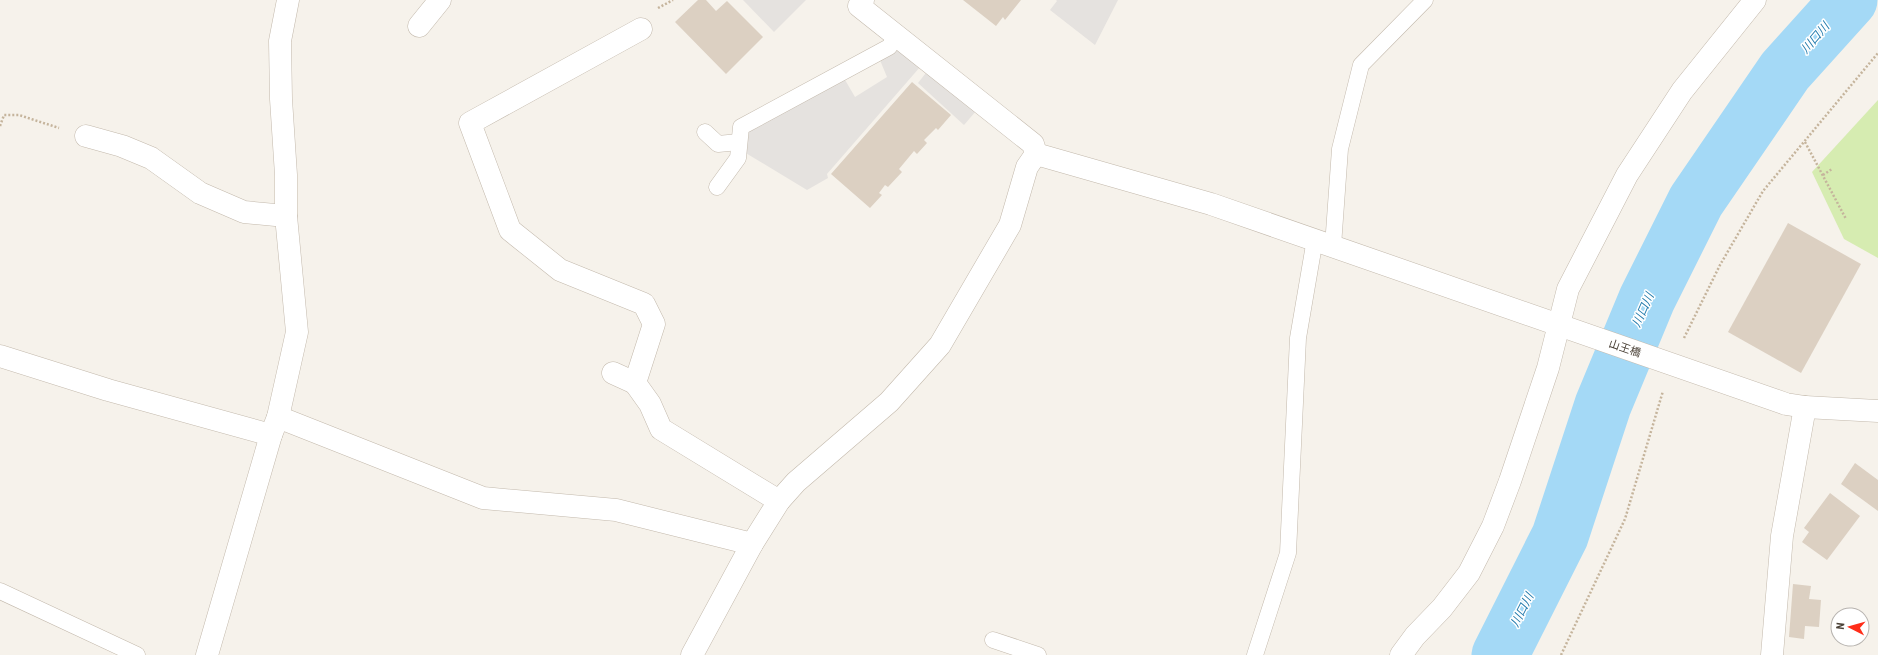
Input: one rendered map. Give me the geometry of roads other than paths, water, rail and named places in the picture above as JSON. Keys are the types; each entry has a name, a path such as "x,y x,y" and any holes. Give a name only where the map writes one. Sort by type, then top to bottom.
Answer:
{"street":[{"path":"207,655 274,426 298,332 286,216 286,175 280,41 288,0"},
{"path":"419,26 440,0"},
{"path":"1401,655 1415,636 1442,608 1469,572 1493,526 1510,481 1548,368 1568,289 1627,175 1682,91 1755,0"},
{"path":"692,655 752,544 779,501 796,482 889,402 940,346 1010,225 1027,167 1036,154 1033,144 856,2"},
{"path":"635,383 654,324 644,304 560,270 510,230 470,123 641,29"},
{"path":"86,136 122,146 151,158 200,193 244,212 286,216"},
{"name":"山王橋","path":"1036,154 1211,204 1786,404 1805,407 1878,412"},
{"path":"0,356 108,390 274,426 483,498 616,510 752,544"},
{"path":"614,373 635,383 650,404 661,429 779,501"},
{"path":"1772,655 1782,536 1805,407"}],"lane":[{"path":"1255,655 1288,553 1298,338 1324,243 1340,149 1361,65 1425,0"},
{"path":"716,187 738,158 741,127 889,47 897,36"},
{"path":"705,132 718,144 739,142"},
{"path":"0,592 137,655"},
{"path":"993,640 1038,655"}],"waterway":[{"name":"川口川","path":"1500,655 1560,536 1603,405 1647,299 1696,201 1785,71 1849,0"}]}
